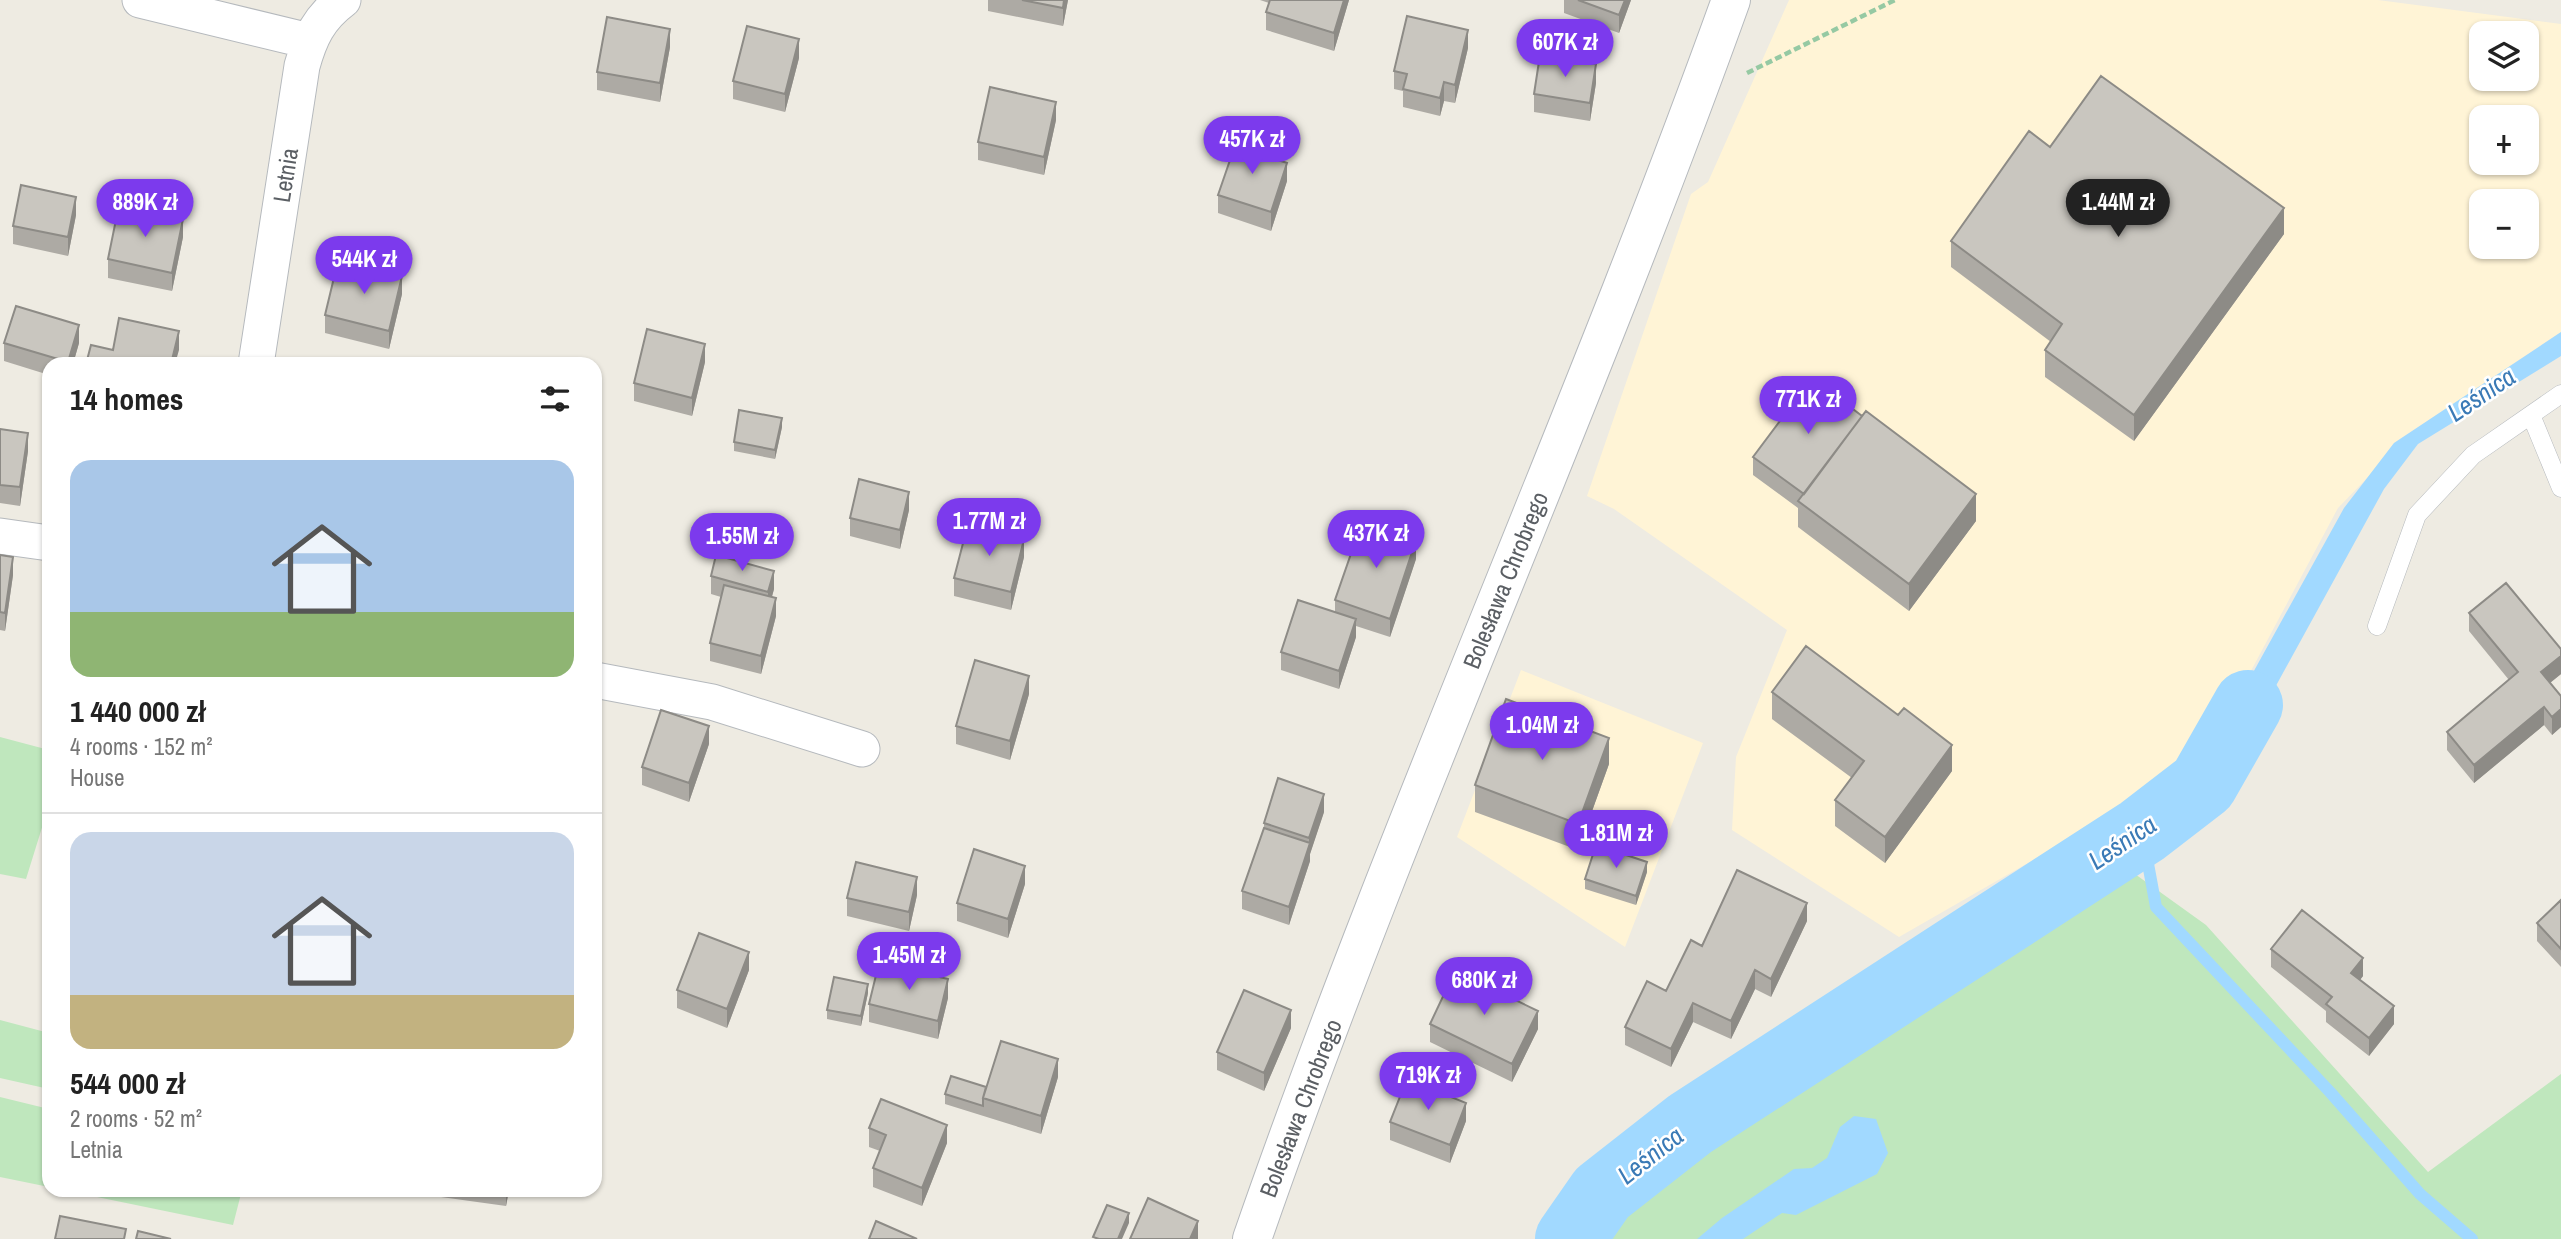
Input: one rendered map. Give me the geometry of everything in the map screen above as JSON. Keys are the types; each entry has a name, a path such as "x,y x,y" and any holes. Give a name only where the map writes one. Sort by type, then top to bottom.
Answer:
{"street":[{"path":"140,0 309,41"},
{"name":"Letnia","path":"258,357 302,66 309,41 318,24 343,0"},
{"name":"Bolesława Chrobrego","path":"1252,1239 1424,779 1512,566 1731,0"},
{"path":"0,536 42,541"},
{"path":"602,681 712,702 862,749"}],"lane":[{"path":"2377,626 2417,515 2473,455 2561,394"},
{"path":"2531,415 2561,488"}],"path":[{"path":"1743,75 1895,0"}],"shaded area":[{"path":"1789,0 2378,0 2538,21 2469,21 2469,91 2539,91 2539,21 2561,24 2561,332 2394,443 2369,476 2338,508 2229,712 2196,766 2184,777 2193,783 2148,813 2145,796 1899,937 1732,830 1736,757 1787,630 1614,509 1587,496 1691,194 1708,182"},
{"path":"1521,670 1703,743 1625,947 1457,837"}],"green space":[{"path":"0,737 42,748 42,828 26,879 0,874"},
{"path":"2128,869 2206,925 2428,1172 2561,1074 2561,1239 1594,1239 1625,1198 1836,1064"},
{"path":"0,1020 42,1031 42,1087 0,1078"},
{"path":"0,1097 42,1107 42,1186 0,1177"},
{"path":"97,1197 240,1197 233,1225"}],"water":[{"path":"2561,332 2561,356 2418,444 2384,489 2272,693 2220,780 2205,795 2193,779 2188,780 2188,774 2196,771 2208,754 2344,508 2394,443"},
{"path":"1854,1116 1876,1119 1888,1153 1877,1174 1796,1215 1782,1213 1743,1239 1697,1239 1722,1218 1794,1169 1812,1168 1827,1158 1840,1127"}],"building":[{"path":"1022,0 1064,0 1063,8"},
{"path":"1270,0 1344,0 1334,33 1266,12"},
{"path":"1578,0 1625,0 1619,15"},
{"path":"1407,16 1468,30 1455,85 1444,82 1440,98 1403,89 1407,74 1394,71"},
{"path":"607,17 670,29 660,83 597,72"},
{"path":"747,26 799,39 785,94 733,81"},
{"path":"1540,55 1596,64 1590,103 1534,94"},
{"path":"2101,76 2284,208 2134,415 2045,350 2062,324 1951,241 2029,131 2050,147"},
{"path":"990,87 1056,102 1044,157 978,142"},
{"path":"1239,134 1261,141 1257,153 1287,163 1271,212 1218,195"},
{"path":"21,185 76,197 68,237 13,226"},
{"path":"119,205 183,219 172,273 108,259"},
{"path":"338,261 402,276 389,331 325,315"},
{"path":"16,306 79,325 69,357 51,357 4,343"},
{"path":"119,318 179,331 173,357 88,357 91,345 113,350"},
{"path":"647,329 705,344 692,398 634,383"},
{"path":"1812,378 1862,416 1804,494 1753,457"},
{"path":"739,410 782,418 775,450 734,442"},
{"path":"1866,411 1976,494 1909,584 1798,501"},
{"path":"0,429 28,433 20,487 0,485"},
{"path":"859,479 909,492 900,530 850,518"},
{"path":"1362,522 1416,540 1390,619 1335,600"},
{"path":"968,524 1024,539 1011,592 954,578"},
{"path":"0,555 13,557 5,613 0,612"},
{"path":"716,555 774,571 768,592 711,576"},
{"path":"2506,583 2561,649 2561,656 2541,672 2561,696 2561,709 2552,717 2544,707 2474,765 2447,732 2518,672 2469,613"},
{"path":"724,585 776,598 761,656 710,643"},
{"path":"1298,600 1356,619 1339,671 1281,652"},
{"path":"1806,646 1898,715 1904,708 1952,745 1885,837 1835,800 1864,761 1772,692"},
{"path":"975,660 1029,676 1010,741 956,726"},
{"path":"1506,699 1609,738 1578,824 1475,785"},
{"path":"661,710 709,726 689,783 642,767"},
{"path":"1278,778 1324,794 1309,838 1264,823"},
{"path":"1264,828 1310,843 1289,907 1242,891"},
{"path":"1596,845 1647,862 1636,896 1585,879"},
{"path":"974,849 1025,866 1008,919 957,903"},
{"path":"856,862 917,877 909,912 847,898"},
{"path":"1737,870 1807,903 1771,979 1755,970 1731,1021 1693,1003 1671,1049 1625,1027 1647,981 1666,991 1691,940 1702,946"},
{"path":"2561,900 2561,949 2537,923"},
{"path":"2302,910 2363,958 2351,973 2394,1006 2369,1038 2326,1004 2332,997 2271,949"},
{"path":"699,933 749,952 727,1009 677,990"},
{"path":"879,963 948,979 938,1021 869,1004"},
{"path":"1455,971 1538,1011 1512,1064 1430,1024"},
{"path":"834,977 868,984 861,1016 827,1010"},
{"path":"1244,990 1291,1010 1264,1073 1217,1052"},
{"path":"1001,1041 1058,1059 1041,1116 983,1098"},
{"path":"951,1076 986,1087 983,1106 945,1094"},
{"path":"1407,1079 1466,1103 1450,1145 1390,1122"},
{"path":"881,1099 947,1125 922,1188 873,1168 886,1135 869,1128"},
{"path":"1148,1198 1198,1221 1190,1239 1130,1239"},
{"path":"1107,1205 1129,1213 1118,1239 1093,1237"},
{"path":"60,1216 126,1229 124,1239 55,1239"},
{"path":"876,1221 917,1239 869,1239"},
{"path":"138,1231 171,1239 136,1239"}],"waterway":[{"name":"Leśnica","path":"1570,1239 1602,1193 1690,1124 2142,831 2203,784 2248,705"},
{"path":"2142,831 2156,907 2330,1092 2420,1194 2472,1239"}]}
